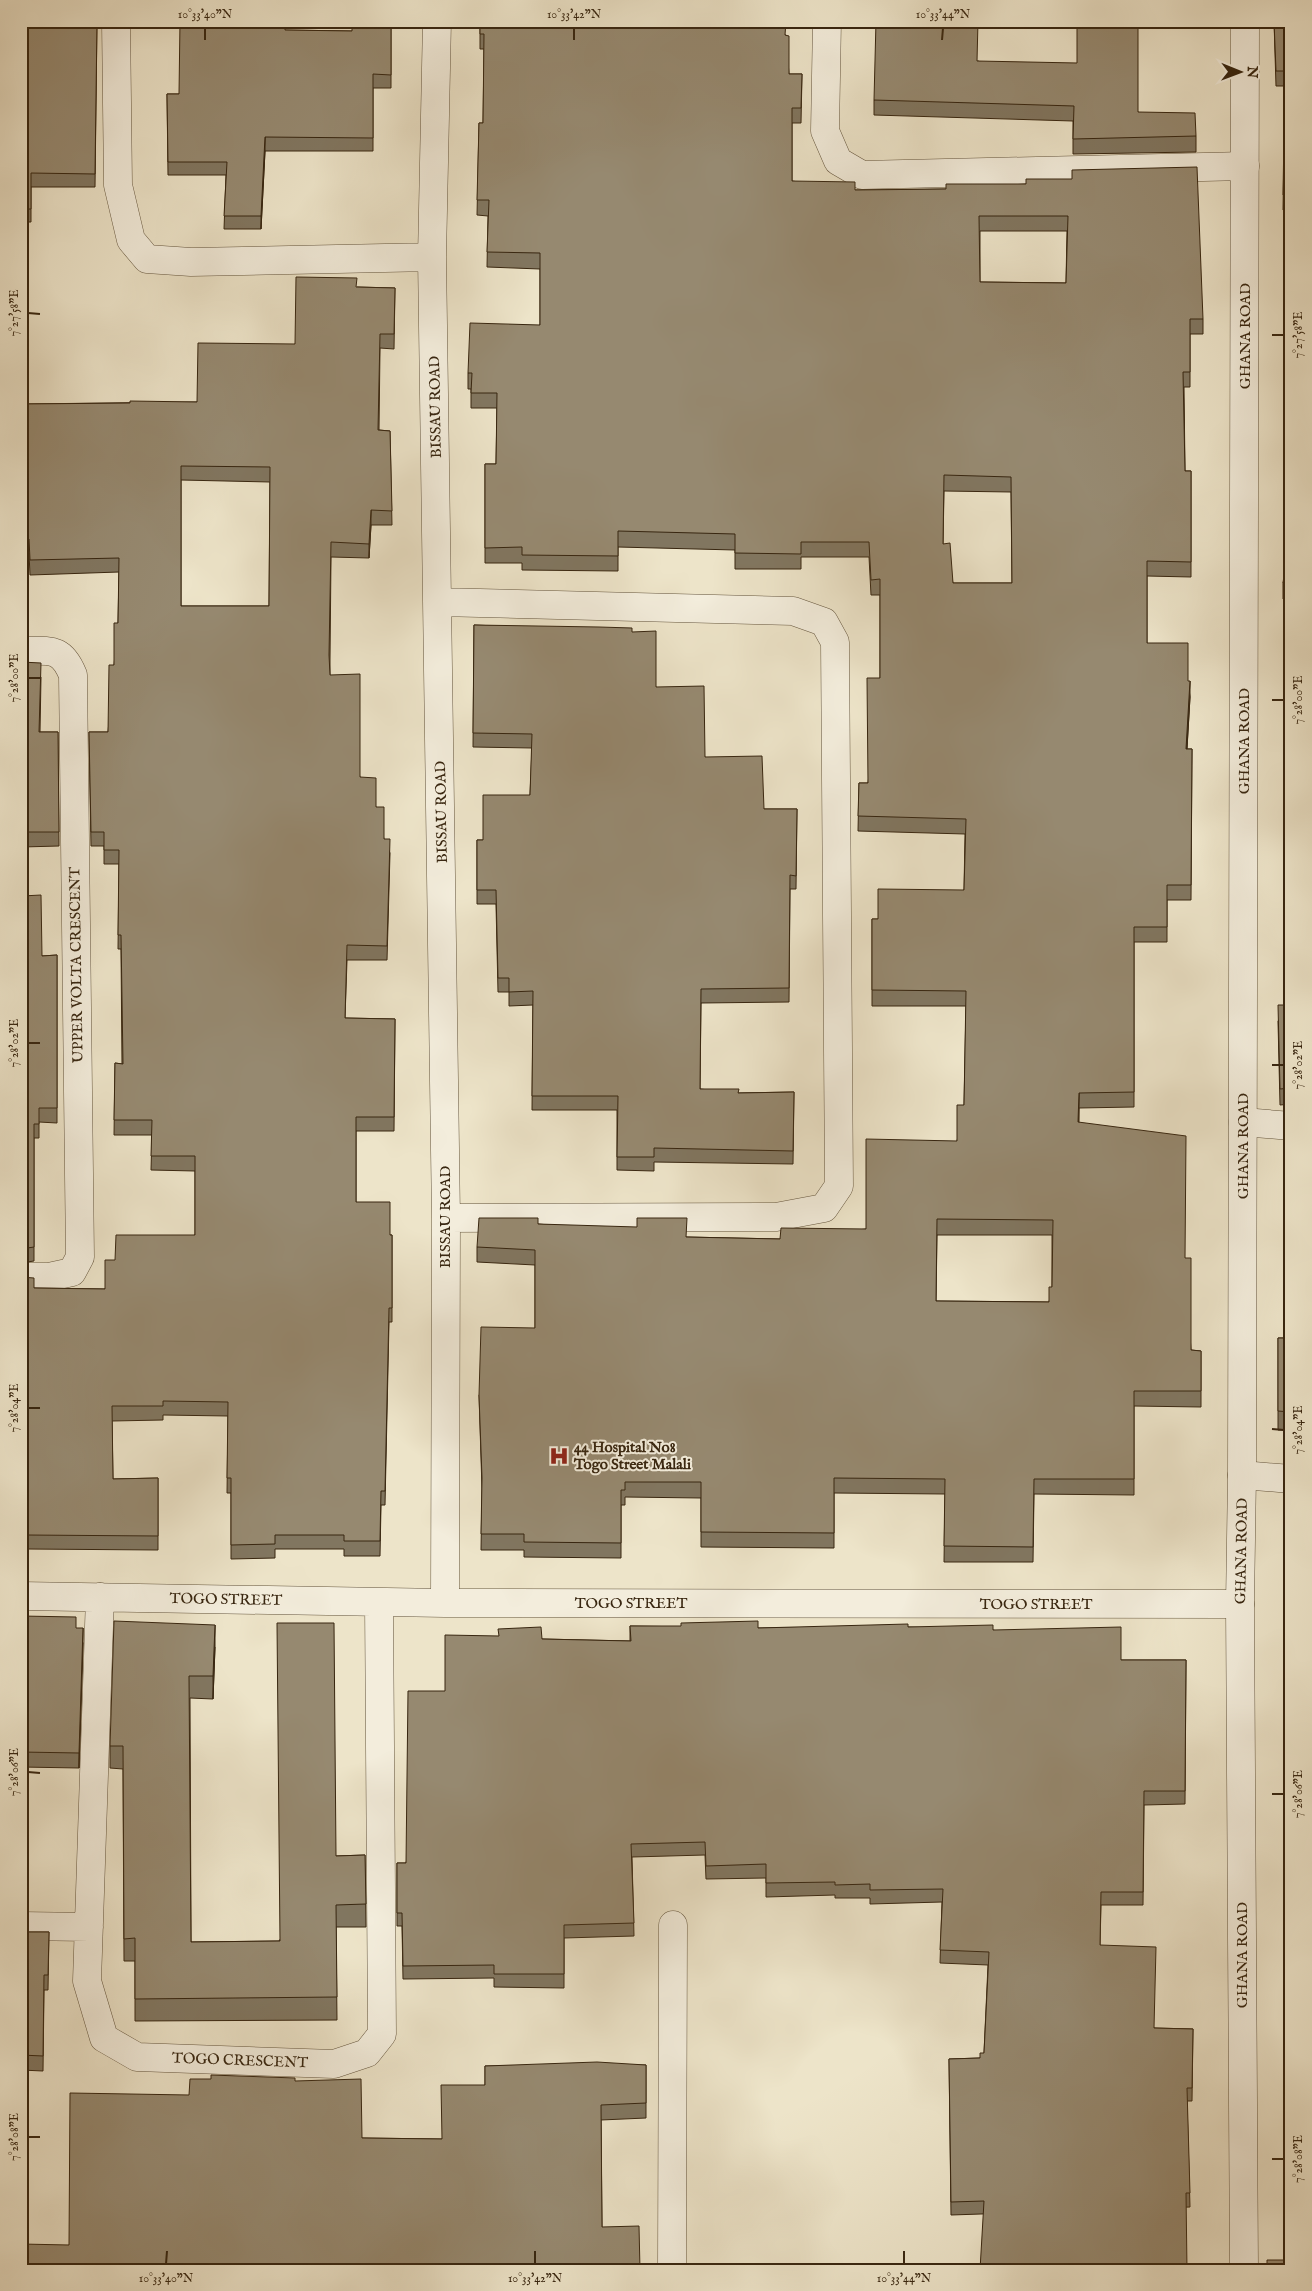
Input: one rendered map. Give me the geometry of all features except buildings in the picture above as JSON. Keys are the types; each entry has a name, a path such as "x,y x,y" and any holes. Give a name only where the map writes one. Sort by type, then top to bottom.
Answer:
{"street":[{"path":"116,21 118,185 130,240 147,259 191,262 432,257"},
{"name":"BISSAU ROAD","path":"437,21 432,257 439,602 446,1218 445,1603"},
{"path":"826,21 825,131 838,161 862,175 1245,166"},
{"name":"GHANA ROAD","path":"1244,2270 1240,1604 1242,1475 1245,21"},
{"path":"439,602 793,611 824,622 836,642 839,1186 824,1208 776,1217 446,1218"},
{"name":"UPPER VOLTA CRESCENT","path":"21,651 54,650 66,659 73,675 80,1257 72,1272 49,1278 21,1277"},
{"path":"1243,1122 1291,1126"},
{"path":"1242,1475 1291,1479"},
{"name":"TOGO STREET","path":"21,1596 445,1603 1240,1604"},
{"name":"TOGO CRESCENT","path":"100,1597 87,1981 104,2038 137,2057 334,2064 367,2053 382,2034 379,1602"},
{"path":"672,2270 673,1924"},
{"path":"21,1926 89,1927"}],"place":[{"name":"44 Hospital No8 Togo Street Malali","path":"559,1456"}]}
